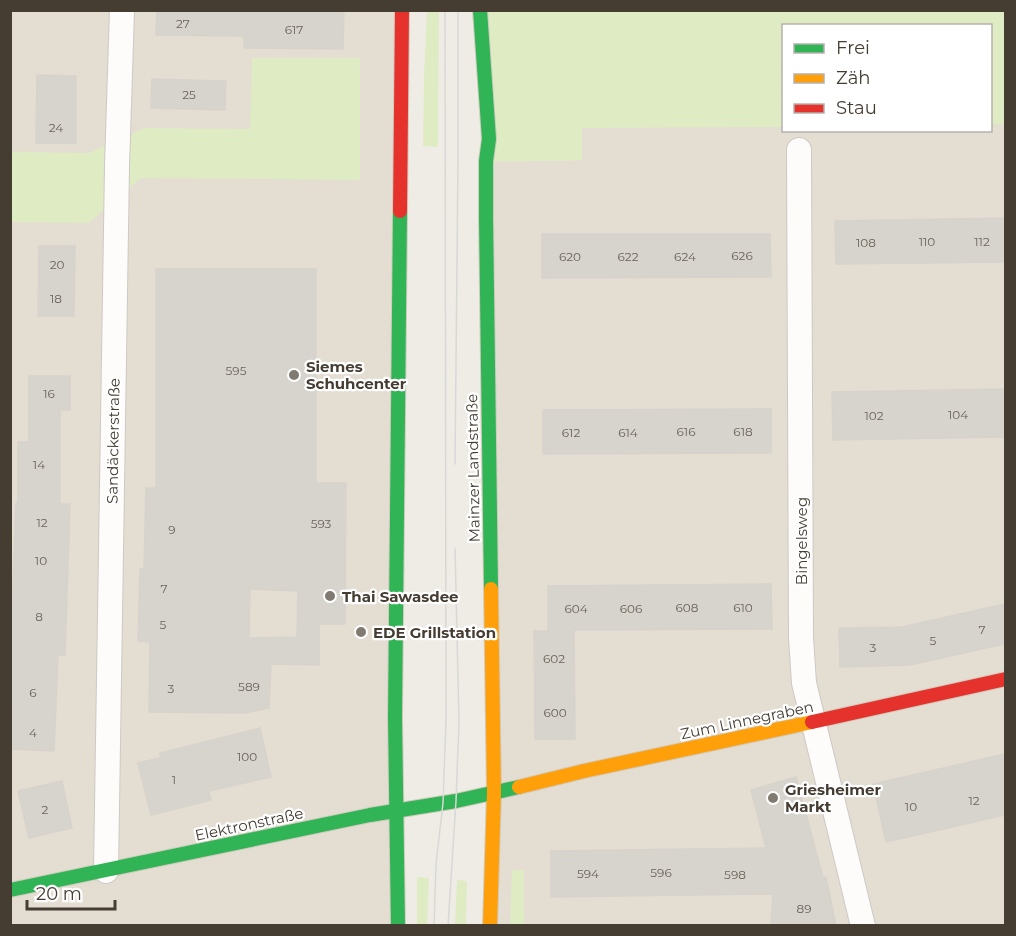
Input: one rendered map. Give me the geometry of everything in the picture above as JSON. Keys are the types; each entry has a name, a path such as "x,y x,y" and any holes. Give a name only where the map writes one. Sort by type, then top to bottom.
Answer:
{"main road":[{"path":"398,926 395,717 402,10"},
{"name":"Mainzer Landstraße","path":"480,10 489,139 486,162 486,217 495,792 490,926"},
{"name":"Zum Linnegraben","path":"495,792 1005,679"},
{"name":"Elektronstraße","path":"10,890 353,818 456,801 495,792"}],"street":[{"name":"Sandäckerstraße","path":"105,871 117,166 122,10"},
{"name":"Bingelsweg","path":"799,150 801,638 804,683 863,926"}],"shaded area":[{"path":"10,11 396,11 398,925 11,925"},
{"path":"580,11 1005,11 1005,925 490,925 486,162 582,160"}],"green space":[{"path":"427,11 439,11 438,147 423,146"},
{"path":"480,11 1005,11 1005,124 992,125 992,24 782,24 782,127 582,128 582,160 486,162"},
{"path":"252,58 360,58 360,180 141,178 89,223 11,222 11,152 89,153 144,128 250,129"},
{"path":"512,870 524,870 524,925 510,925"},
{"path":"417,877 429,878 427,925 417,925"},
{"path":"457,880 467,881 466,925 455,925"}],"building":[{"path":"157,10 344,10 343,49 244,48 244,36 156,35"},
{"path":"37,75 76,76 76,143 36,143"},
{"path":"152,79 226,81 225,110 151,108"},
{"path":"1005,218 1005,262 836,264 835,221"},
{"path":"542,234 770,234 771,277 542,278"},
{"path":"39,246 75,246 74,316 38,316"},
{"path":"156,269 316,269 316,483 346,483 345,624 319,624 319,665 271,664 269,708 245,713 149,712 150,642 138,641 140,569 144,569 146,488 156,488","holes":["250,589 298,591 297,637 249,638"]},
{"path":"29,376 70,376 70,410 60,410 60,504 70,504 65,655 58,655 54,751 11,749 13,704 10,704 10,662 16,503 18,503 18,442 29,442"},
{"path":"1005,389 1005,437 833,440 832,392"},
{"path":"771,409 771,453 543,454 543,410"},
{"path":"771,584 772,629 574,630 575,739 535,739 534,631 548,631 548,586"},
{"path":"1005,604 1005,644 910,665 840,667 839,628 902,627"},
{"path":"260,728 271,777 209,791 211,800 151,815 138,763 160,758 160,753"},
{"path":"1005,754 1005,815 886,842 873,784"},
{"path":"796,777 823,878 826,877 836,926 771,926 773,894 551,897 551,851 766,848 751,790"},
{"path":"62,781 72,828 29,838 18,791"}],"tram line":[{"path":"434,926 446,721 445,10"},
{"path":"455,464 458,10"},
{"path":"448,926 459,722 455,548"}],"traffic: fast":[{"path":"480,10 489,139 486,161 486,217 491,589"},
{"path":"398,926 395,717 400,211"},
{"path":"10,890 370,815 456,801 519,787"}],"traffic: slow":[{"path":"490,926 494,792 491,589"},
{"path":"519,787 812,722"}],"traffic: jam":[{"path":"400,211 402,10"},
{"path":"812,722 1006,679"}],"place":[{"name":"Siemes Schuhcenter","path":"294,375"},
{"name":"Thai Sawasdee","path":"330,596"},
{"name":"EDE Grillstation","path":"361,632"},
{"name":"Griesheimer Markt","path":"773,798"}]}
